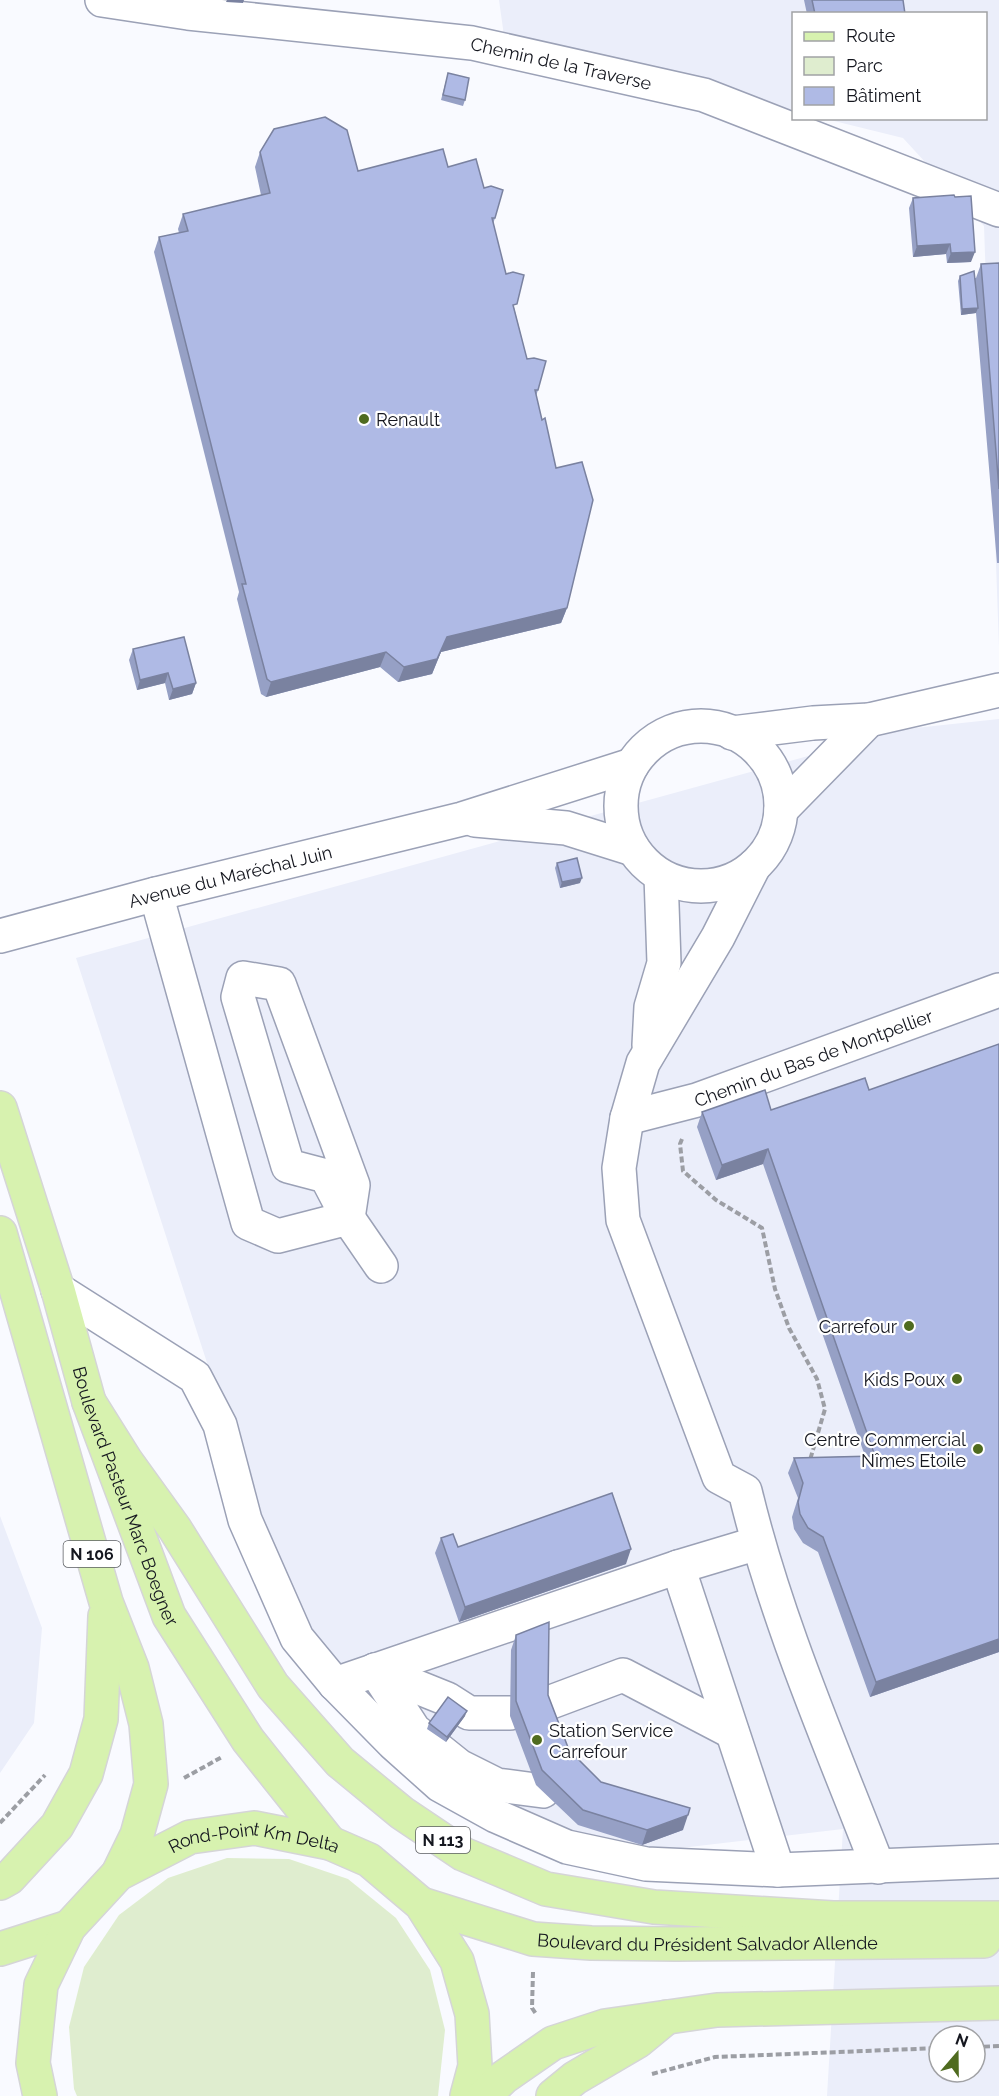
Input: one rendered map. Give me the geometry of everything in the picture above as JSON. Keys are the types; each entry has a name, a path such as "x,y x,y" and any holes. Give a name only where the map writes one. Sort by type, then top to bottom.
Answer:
{"main road":[{"name":"Boulevard Pasteur Marc Boegner","path":"0,1108 58,1290 89,1402 169,1616 248,1740 330,1843"},
{"name":"N 106","path":"0,1233 106,1602 132,1668 146,1724 151,1784 137,1835 118,1874"},
{"name":"N 113","path":"89,1402 126,1461 175,1528 273,1686 340,1762 402,1813 463,1854 546,1889 654,1907 833,1918 999,1918"},
{"path":"0,1883 9,1878 57,1826 86,1774 101,1719 106,1602"},
{"name":"Rond-Point Km Delta","path":"40,2096 33,2063 41,1985 69,1927 118,1874 190,1837 254,1828 330,1843 369,1860 421,1904 457,1962 472,2014 475,2066 466,2096"},
{"name":"Boulevard du Président Salvador Allende","path":"421,1904 533,1939 591,1943 999,1941"},
{"path":"0,1949 69,1927"},
{"path":"484,2096 504,2077 553,2043 605,2026 717,2010 999,2003"},
{"path":"553,2096 575,2078 638,2042 669,2016"}],"street":[{"name":"Chemin de la Traverse","path":"102,0 188,13 472,43 704,95 999,210"},
{"path":"732,733 813,723 869,720 999,690"},
{"path":"781,810 869,720"},
{"path":"686,727 710,727 732,733 753,746 769,763 779,786 781,810 777,831 768,850 754,866 738,878 711,886 685,885 661,876 645,864 633,849 624,829 620,807 623,785 632,765 646,747 665,735 686,727"},
{"name":"Avenue du Maréchal Juin","path":"0,936 156,894 462,819 632,765"},
{"name":"Avenue du Maréchal Juin","path":"462,819 566,828 633,849"},
{"path":"754,866 718,937 648,1053 637,1079 627,1118 619,1168 623,1220 718,1477 745,1491 758,1543 814,1701 878,1867"},
{"path":"648,1053 651,1007 664,963 661,876"},
{"path":"156,894 248,1222 278,1236 348,1218"},
{"path":"348,1218 353,1185 279,984 243,978 238,997 288,1166 326,1176 348,1218 381,1266"},
{"name":"Chemin du Bas de Montpellier","path":"627,1118 697,1100 999,990"},
{"path":"58,1290 195,1377 220,1425 245,1520 297,1638 335,1684 393,1743 440,1785 495,1816 567,1847 646,1864 778,1870 999,1861"},
{"path":"335,1684 678,1567 758,1543"},
{"path":"678,1567 778,1870"},
{"path":"375,1670 447,1699 469,1713 510,1713"},
{"path":"375,1670 414,1730 459,1766 497,1785 543,1791"},
{"path":"543,1705 623,1675 732,1732"}],"path":[{"path":"683,1137 680,1144 684,1171 716,1200 762,1228 775,1289 789,1328 817,1379 825,1409 810,1462"},
{"path":"176,1783 223,1756"},
{"path":"0,1823 49,1770"},
{"path":"533,1965 532,2008 538,2016"},
{"path":"649,2074 715,2057 927,2048"}],"shaded area":[{"path":"499,0 999,0 999,647 984,226 903,138 830,120 987,120 987,12 792,12 792,110 504,36"},
{"path":"999,719 999,2096 827,2096 843,1829 655,1851 565,1832 458,1781 389,1725 310,1636 243,1474 76,958 906,729"},
{"path":"0,1516 42,1628 34,1723 0,1773"}],"green space":[{"path":"227,1858 289,1859 348,1879 396,1918 430,1970 445,2030 438,2096 77,2096 74,2089 69,2027 84,1967 119,1915 168,1878"}],"building":[{"path":"812,0 903,0 905,12 815,12"},
{"path":"448,73 469,78 465,100 443,95"},
{"name":"Renault","path":"325,117 347,130 358,171 443,149 448,167 476,159 484,188 491,186 503,190 495,218 492,218 506,274 513,272 524,275 517,304 513,305 527,359 546,361 538,390 535,390 542,420 545,418 556,468 582,462 593,500 567,608 447,637 437,659 404,667 386,652 271,682 267,679 242,584 246,584 159,237 188,231 183,214 270,193 260,152 274,129"},
{"path":"954,195 955,197 971,196 975,252 951,253 950,244 917,246 913,198"},
{"path":"999,263 999,489 981,264"},
{"path":"974,271 978,308 962,309 960,276"},
{"path":"184,637 196,683 173,689 168,673 140,680 133,649"},
{"path":"577,858 582,878 562,882 557,863"},
{"name":"Carrefour","path":"999,1044 999,1639 876,1682 823,1537 808,1528 800,1514 798,1502 803,1483 794,1458 875,1456 768,1149 722,1165 702,1112 765,1090 771,1110 865,1078 869,1090"},
{"path":"612,1493 631,1549 465,1607 441,1538 453,1534 458,1547"},
{"name":"Station Service Carrefour","path":"549,1622 548,1695 569,1750 601,1782 690,1808 688,1815 647,1830 583,1810 542,1770 516,1701 516,1635"},
{"path":"448,1697 467,1711 447,1737 429,1723"}],"place":[{"name":"Renault","path":"364,419"},
{"name":"Carrefour","path":"909,1326"},
{"name":"Kids Poux","path":"957,1379"},
{"name":"Centre Commercial Nîmes Etoile","path":"978,1449"},
{"name":"Station Service Carrefour","path":"537,1740"}]}
